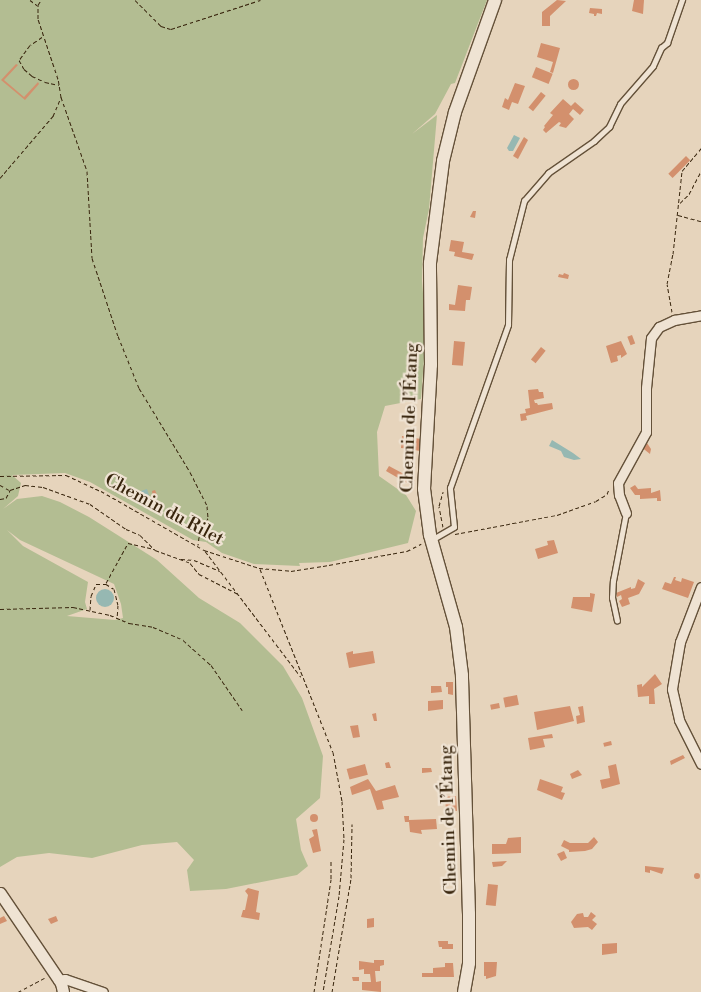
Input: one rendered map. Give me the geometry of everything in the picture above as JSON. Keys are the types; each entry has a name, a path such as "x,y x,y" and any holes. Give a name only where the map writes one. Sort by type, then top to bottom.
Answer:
{"main road":[{"name":"Chemin de l’Étang","path":"464,992 469,963 470,914 462,674 456,627 432,541 426,512 424,473 431,364 430,263 435,212 455,112 495,0"}],"street":[{"path":"626,513 619,495 618,483 646,432 646,388 651,338 659,327 674,320 701,315"},
{"path":"701,588 680,642 672,689 679,720 701,764"},
{"path":"0,893 56,976 63,992"},
{"path":"56,976 103,992"}],"lane":[{"path":"432,541 454,527 450,488 508,325 510,260 524,201 548,173 594,141 609,127 620,104 653,66 661,48 667,44 682,0"},
{"path":"617,621 612,598 613,581 626,513"}],"path":[{"path":"30,0 38,5"},
{"path":"41,0 38,5 38,20 60,85 61,97 86,170 92,258 118,336 139,388 190,472 207,506 208,518 199,537 198,547"},
{"path":"135,0 161,26 172,29 260,0"},
{"path":"43,36 30,45 19,60 24,69 32,76 45,82 60,85"},
{"path":"0,178 53,116 61,97"},
{"path":"674,320 667,284 678,215 682,171 701,148"},
{"path":"679,204 689,194 701,171"},
{"path":"678,215 701,221"},
{"name":"Chemin du Rilet","path":"0,476 66,475 100,491 204,550 259,568 291,571 407,551 424,542 456,534 558,515 596,501 607,494 611,485"},
{"path":"0,500 6,498 10,490 24,484 43,487 90,504 126,529 140,535 155,550"},
{"path":"0,485 10,490"},
{"path":"444,533 440,514 440,496 444,490 450,488"},
{"path":"106,584 128,543 155,550 190,563 199,574 238,594"},
{"path":"204,550 302,680"},
{"path":"178,559 194,560 220,571"},
{"path":"259,568 302,680 333,752 342,801 344,839 339,896 323,992"},
{"path":"90,611 91,596 96,584 106,584 114,589 118,605 117,618"},
{"path":"0,609 73,607 153,627 183,640 211,665 242,710"},
{"path":"332,992 351,878 352,824"},
{"path":"314,992 331,879 331,860"},
{"path":"18,992 56,976"}],"green space":[{"path":"0,0 487,0 455,83 451,84 435,114 412,134 437,115 429,209 423,238 422,281 426,331 421,399 385,406 377,432 379,476 406,495 416,511 408,543 330,562 299,563 300,566 254,564 222,553 206,542 193,540 90,482 65,473 12,475 21,483 18,496 3,509 17,499 42,496 60,502 89,517 157,560 199,598 240,623 283,666 302,698 323,756 320,798 296,819 301,850 308,866 297,875 226,889 190,891 187,870 194,860 177,842 142,845 92,858 49,853 17,857 0,867","holes":["7,530 20,540 114,584 121,604 123,618 115,620 67,616 87,609 85,602 88,582 23,546"]}],"water":[{"path":"514,135 520,138 513,151 509,151 507,148"},
{"path":"552,440 581,459 574,460 564,457 561,451 549,446"},
{"path":"147,489 151,501 140,505 136,493"},
{"path":"101,589 109,589 114,594 112,605 101,607 96,602 96,594"}],"building":[{"path":"557,0 566,1 550,16 550,26 542,26 542,12"},
{"path":"634,0 644,0 643,14 632,11"},
{"path":"590,8 602,9 602,14 597,13 594,16 594,14 589,13"},
{"path":"541,43 560,48 553,73 550,72 553,62 537,57"},
{"path":"16,64 18,65 4,80 24,97 38,82 39,84 25,100 1,80"},
{"path":"536,67 553,74 549,84 532,77"},
{"path":"571,79 575,79 578,84 577,88 571,89 568,86 568,82"},
{"path":"515,83 525,86 518,104 512,102 509,110 502,107 505,98 508,100"},
{"path":"541,92 546,96 533,111 528,108"},
{"path":"563,99 571,106 575,102 584,110 580,115 573,109 569,114 574,119 566,128 559,126 561,123 559,122 546,133 543,130 553,115 550,113"},
{"path":"524,137 528,140 518,159 513,156"},
{"path":"686,156 690,160 673,178 668,174"},
{"path":"473,211 476,211 475,218 470,217"},
{"path":"451,240 464,242 462,252 474,254 472,260 454,256 455,252 449,251"},
{"path":"564,273 569,275 568,279 558,277 559,274 563,275"},
{"path":"458,285 472,287 470,300 466,300 465,311 449,310 449,304 455,305"},
{"path":"632,335 635,343 631,345 627,337"},
{"path":"454,341 465,342 463,366 452,365"},
{"path":"621,341 627,354 621,358 621,355 617,356 618,361 611,363 606,346"},
{"path":"541,347 546,351 536,363 531,359"},
{"path":"538,389 539,392 543,392 544,398 534,400 535,403 538,405 552,403 553,409 526,416 527,420 521,421 520,414 526,413 525,409 530,408 528,390"},
{"path":"402,436 421,439 420,451 414,450 412,464 407,464 409,449 401,448"},
{"path":"645,440 651,449 650,454 640,446"},
{"path":"389,466 415,480 412,486 386,471"},
{"path":"635,485 638,489 651,488 651,493 660,490 661,501 657,501 657,498 640,499 640,495 635,495 630,488"},
{"path":"155,490 157,495 153,497 152,491"},
{"path":"554,540 558,553 538,559 535,549 548,545 547,541"},
{"path":"674,577 676,577 675,580 681,582 682,578 694,582 688,598 662,589 665,582 671,584"},
{"path":"638,579 645,583 639,594 628,598 630,604 622,607 619,601 622,599 621,595 617,597 616,593 631,587 631,589 635,588"},
{"path":"590,593 595,594 592,612 571,608 573,597 590,597"},
{"path":"353,651 353,654 373,651 375,663 349,668 346,653"},
{"path":"655,674 662,684 654,689 655,704 649,704 649,696 638,697 637,685 642,684 642,687"},
{"path":"446,682 453,682 453,695 448,694"},
{"path":"431,686 441,686 442,692 431,693"},
{"path":"517,695 519,705 505,707 503,698"},
{"path":"443,700 443,709 428,711 428,701"},
{"path":"499,703 500,708 491,710 490,705"},
{"path":"570,706 574,721 537,730 534,712"},
{"path":"583,706 585,722 577,724 576,716 580,715 578,707"},
{"path":"376,713 377,721 374,721 372,714"},
{"path":"358,725 360,737 353,738 350,726"},
{"path":"552,734 553,738 543,739 545,747 530,750 528,738"},
{"path":"611,741 612,745 604,747 603,743"},
{"path":"442,751 451,751 452,755 443,756"},
{"path":"683,755 685,758 671,765 670,761"},
{"path":"389,762 391,768 386,768 385,763"},
{"path":"365,764 368,775 349,780 347,769"},
{"path":"616,764 620,784 602,789 600,780 610,778 608,766"},
{"path":"422,768 431,768 432,772 422,773"},
{"path":"578,770 582,775 572,779 570,774"},
{"path":"368,779 376,791 395,785 399,797 382,801 384,809 377,810 370,789 352,795 350,787"},
{"path":"540,779 563,787 561,792 565,793 562,800 537,790"},
{"path":"456,796 457,811 446,812 445,797"},
{"path":"314,814 318,818 314,822 310,818"},
{"path":"404,816 409,816 409,820 436,819 437,829 421,830 422,834 410,832 409,822 405,822"},
{"path":"317,829 321,851 313,853 309,839 314,836 312,830"},
{"path":"521,837 521,853 492,854 492,844 506,844 508,838"},
{"path":"594,837 598,842 592,849 585,851 569,852 569,850 561,846 564,840 570,843 588,843"},
{"path":"564,851 567,858 561,861 557,854"},
{"path":"507,861 502,866 493,867 492,862"},
{"path":"645,866 664,868 662,874 650,870 650,873 645,872"},
{"path":"697,873 700,876 697,879 694,876"},
{"path":"488,884 498,885 496,906 486,905"},
{"path":"248,888 259,891 256,912 260,913 259,920 241,917 243,910 245,910 248,895 245,891"},
{"path":"591,912 596,916 592,920 597,924 592,930 588,927 574,928 571,922 577,914 583,913 584,917 588,917"},
{"path":"4,916 7,921 0,924 0,918"},
{"path":"56,916 58,921 51,924 48,919"},
{"path":"374,918 374,927 367,928 367,919"},
{"path":"438,941 448,941 448,944 453,944 453,949 442,949 442,947 439,947"},
{"path":"617,943 617,953 602,955 602,944"},
{"path":"374,960 384,960 384,965 380,966 380,971 375,971 376,982 381,981 381,992 362,990 362,982 371,982 370,974 364,974 364,969 359,970 359,961 374,963"},
{"path":"484,962 497,962 496,976 486,979 486,976 484,976"},
{"path":"445,963 453,963 454,977 422,977 422,973 433,973 433,968 445,967"},
{"path":"352,977 359,977 359,981 353,981"}]}
